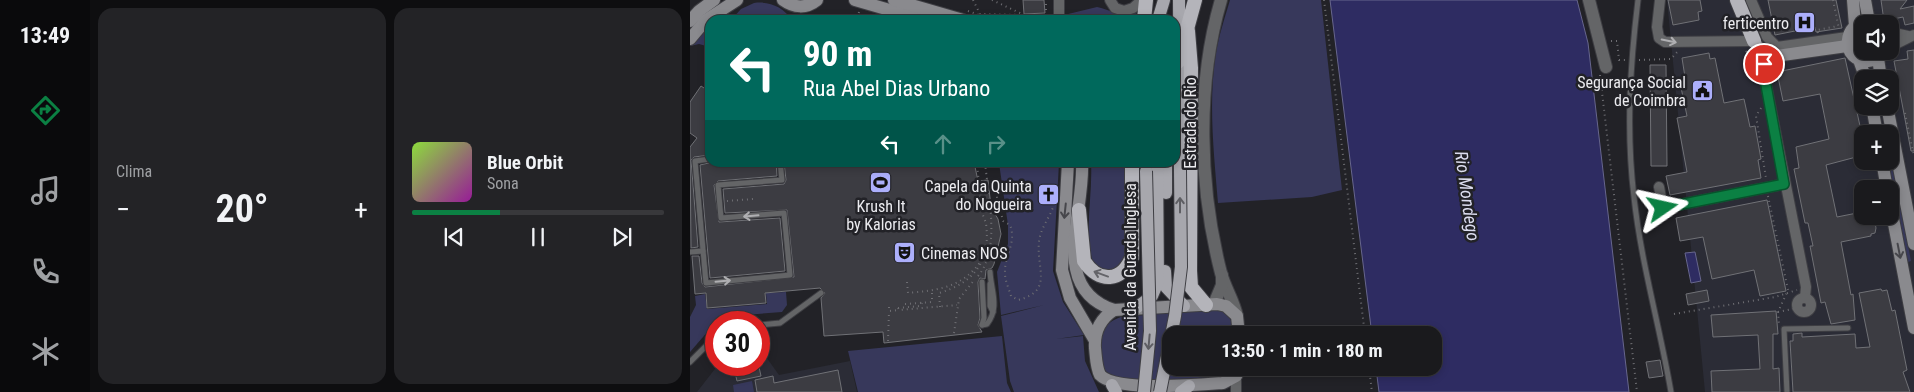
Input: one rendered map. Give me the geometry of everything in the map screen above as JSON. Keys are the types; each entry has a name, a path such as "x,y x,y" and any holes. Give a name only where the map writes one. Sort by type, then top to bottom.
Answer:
{"highway":[{"path":"1144,15 1146,0"},
{"path":"1737,0 1761,45"},
{"path":"1180,56 1194,2"},
{"path":"1188,31 1192,68 1191,287 1210,304"},
{"path":"1079,210 1081,251 1088,268 1102,276 1111,277 1120,274 1125,270 1132,256 1132,167"}],"main road":[{"path":"690,22 698,11 714,0"},
{"path":"714,15 738,0"},
{"path":"783,0 790,5 802,7 817,0"},
{"path":"855,0 907,15"},
{"path":"894,0 946,15"},
{"path":"1163,15 1164,0"},
{"path":"1166,15 1179,0"},
{"path":"1179,0 1179,15"},
{"path":"1853,0 1854,15"},
{"path":"1865,0 1869,15"},
{"path":"690,39 705,21"},
{"path":"1761,45 1776,56 1843,34 1854,27"},
{"path":"1843,34 1854,57"},
{"path":"1859,60 1869,62 1872,60"},
{"path":"1859,60 1863,70"},
{"path":"1889,115 1914,244"},
{"path":"1068,167 1062,270 1070,298 1094,338 1100,375 1114,388 1132,390 1226,387 1235,376"},
{"path":"1082,167 1074,247 1076,274 1087,295 1102,306 1114,310 1210,304 1226,306 1237,316 1238,326"},
{"name":"Avenida da Guarda Inglesa","path":"1144,392 1150,331 1146,167"},
{"path":"1136,308 1152,296 1158,282 1157,167"},
{"path":"1166,167 1166,287 1184,306"},
{"path":"1160,392 1175,316 1181,267 1180,167"},
{"path":"1894,225 1914,328"},
{"path":"1094,338 1102,320 1114,310"}],"street":[{"path":"1058,15 1059,0"},
{"path":"1110,0 1116,8 1124,12 1133,8 1142,0"},
{"name":"Estrada do Rio","path":"1221,0 1208,51 1204,134 1209,204 1222,275 1237,316"},
{"path":"1590,0 1603,68"},
{"path":"1660,0 1657,27 1659,38 1665,42 1761,45"},
{"path":"1751,0 1761,45 1764,74 1784,184 1806,292 1811,302 1810,309 1804,312 1797,308"},
{"path":"1899,42 1911,36"},
{"path":"1659,186 1663,208 1784,184"},
{"name":"Estrada do Rio","path":"1210,304 1222,285 1222,275"},
{"path":"1236,392 1238,376"}],"lane":[{"path":"1638,0 1629,102 1631,168 1636,213 1671,392"},
{"path":"705,159 694,160 706,283 790,275 784,213 721,218 718,185 782,180 781,167"},
{"path":"690,252 703,251"},
{"path":"982,282 984,318 982,325 988,324 993,312 993,289 990,283 990,272"},
{"path":"770,324 780,323 821,292"},
{"path":"1787,392 1784,329 1848,328"},
{"path":"690,362 705,347"}],"path":[{"path":"973,0 980,14 1024,15"},
{"path":"992,0 1024,15"},
{"path":"1046,0 1046,15"},
{"path":"1324,0 1364,326"},
{"path":"1817,30 1843,34 1833,0"},
{"path":"1756,81 1752,62 1761,45"},
{"path":"1678,51 1686,50"},
{"path":"1603,68 1637,392"},
{"path":"1760,100 1761,109 1756,116 1766,178 1763,188 1770,200 1788,290 1778,312 1780,332"},
{"path":"1905,113 1914,157"},
{"path":"940,306 939,293 965,283 980,266 986,246 987,235 981,211 977,167"},
{"path":"954,333 957,305 962,294 982,272 988,261 992,235 986,167"},
{"path":"988,190 995,189 1003,221 1010,225 1012,230 1011,252 1005,271 1011,296 1018,300 1031,297 1037,290 1042,266 1039,241 1056,197"},
{"path":"720,202 753,198"},
{"path":"907,282 908,293 951,287 963,280 981,260"},
{"path":"905,304 932,302 932,291"},
{"path":"1674,314 1806,292"},
{"path":"898,310 898,308 920,306 922,302"},
{"path":"889,311 957,305"},
{"path":"888,341 889,307"},
{"path":"1778,312 1797,308"},
{"path":"1370,376 1372,392"}],"shaded area":[{"path":"1230,0 1321,0 1342,190 1312,197 1218,203 1212,128 1212,90 1217,46"},
{"path":"1667,0 1914,0 1914,392 1705,392"},
{"path":"754,3 765,3 780,8 788,15 736,15 741,9"},
{"path":"1097,7 1125,15 1064,15"},
{"path":"705,30 705,46 699,44 690,46"},
{"path":"1000,167 1059,167 1053,271 1063,302 1084,335 1056,339 1083,336 1085,361 1099,392 1014,392 1010,381 1001,316 1044,305 1001,315 997,272 1008,244 1008,225"},
{"path":"1091,167 1126,167 1128,243 1126,254 1122,263 1116,268 1107,270 1094,266 1091,253 1089,227"},
{"path":"1890,170 1894,170 1896,180 1892,180"},
{"path":"1899,198 1911,261 1908,262 1899,217"},
{"path":"786,292 787,305 782,312 705,311 705,335 690,352 690,317 696,305 695,296 705,294 707,309 767,304 766,293"},
{"path":"1213,309 1226,314 1233,326 1162,326 1162,376 1215,376 1133,382 1111,376 1103,366 1102,335 1112,321 1121,317"},
{"path":"1002,336 1007,383 1011,392 858,392 848,351"},
{"path":"850,361 857,392 697,392 709,376 770,376 770,362 779,375"},
{"path":"752,381 754,392 734,392 733,385"}],"water":[{"name":"Rio Mondego","path":"1330,0 1577,0 1588,43 1629,392 1379,392 1377,376 1442,376 1442,326 1371,326"},
{"path":"1695,252 1701,281 1691,283 1685,253"}],"building":[{"path":"1023,0 1044,0 1045,13 1024,14"},
{"path":"1668,0 1700,0 1702,11 1698,12 1699,20 1673,25"},
{"path":"1768,0 1836,0 1842,28 1816,32 1815,27 1775,35"},
{"path":"1881,0 1907,0 1900,9 1914,6 1914,23 1905,25 1903,17 1899,18 1899,15 1883,15"},
{"path":"1914,50 1914,151 1911,151 1899,87 1899,70 1896,70 1894,61 1908,59 1907,51"},
{"path":"1709,53 1710,59 1715,58 1724,103 1744,99 1750,127 1755,126 1761,159 1758,160 1761,178 1670,195 1666,176 1687,172 1677,118 1687,116 1679,78 1685,77 1682,58"},
{"path":"1845,58 1854,99 1854,115 1858,115 1860,125 1854,125 1854,158 1826,165 1837,217 1854,214 1854,225 1875,225 1876,228 1875,233 1871,234 1871,236 1841,242 1851,295 1853,294 1855,320 1831,324 1825,302 1821,303 1810,246 1813,246 1808,223 1805,223 1794,169 1799,168 1796,147 1829,139 1820,94 1783,101 1777,72"},
{"path":"1650,65 1666,65 1667,166 1651,166"},
{"path":"701,86 705,89 705,156 694,157 691,160 698,247 691,248 690,147 697,138 690,133 690,102"},
{"path":"705,164 705,167 776,167 777,176 718,181 714,185 719,222 780,218 785,271 710,278 700,165"},
{"path":"785,167 975,167 978,181 988,180 991,207 998,219 1001,234 994,264 992,268 986,270 985,279 980,278 978,282 980,318 978,325 982,332 884,343 883,332 824,336 821,298 825,293 820,288 765,293 766,303 707,308 706,293 695,294 692,256 699,256 702,283 705,287 794,277 787,210 725,213 723,189 784,184 786,180"},
{"path":"1767,200 1786,291 1760,296 1754,270 1712,279 1703,237 1680,241 1676,218"},
{"path":"1881,289 1882,291 1887,290 1892,311 1895,310 1907,370 1903,372 1910,392 1793,392 1790,341 1793,341 1793,334 1802,333 1802,337 1855,334 1856,348 1870,347 1859,293"},
{"path":"1707,290 1709,301 1688,305 1686,294"},
{"path":"1776,311 1778,334 1773,334 1773,369 1779,368 1780,392 1712,392 1711,371 1760,369 1758,335 1713,337 1711,315"},
{"path":"1660,360 1663,376 1649,378 1646,362"},
{"path":"838,370 842,392 757,392 755,380 773,376 774,383"},
{"path":"736,376 761,376 737,381"}],"place":[{"name":"ferticentro","path":"1805,23"},
{"name":"Segurança Social de Coimbra","path":"1702,91"},
{"name":"Krush It by Kalorias","path":"881,182"},
{"name":"Capela da Quinta do Nogueira","path":"1048,195"},
{"name":"Cinemas NOS","path":"905,253"}],"route":[{"path":"1663,208 1784,184 1764,74 1764,64"}]}
